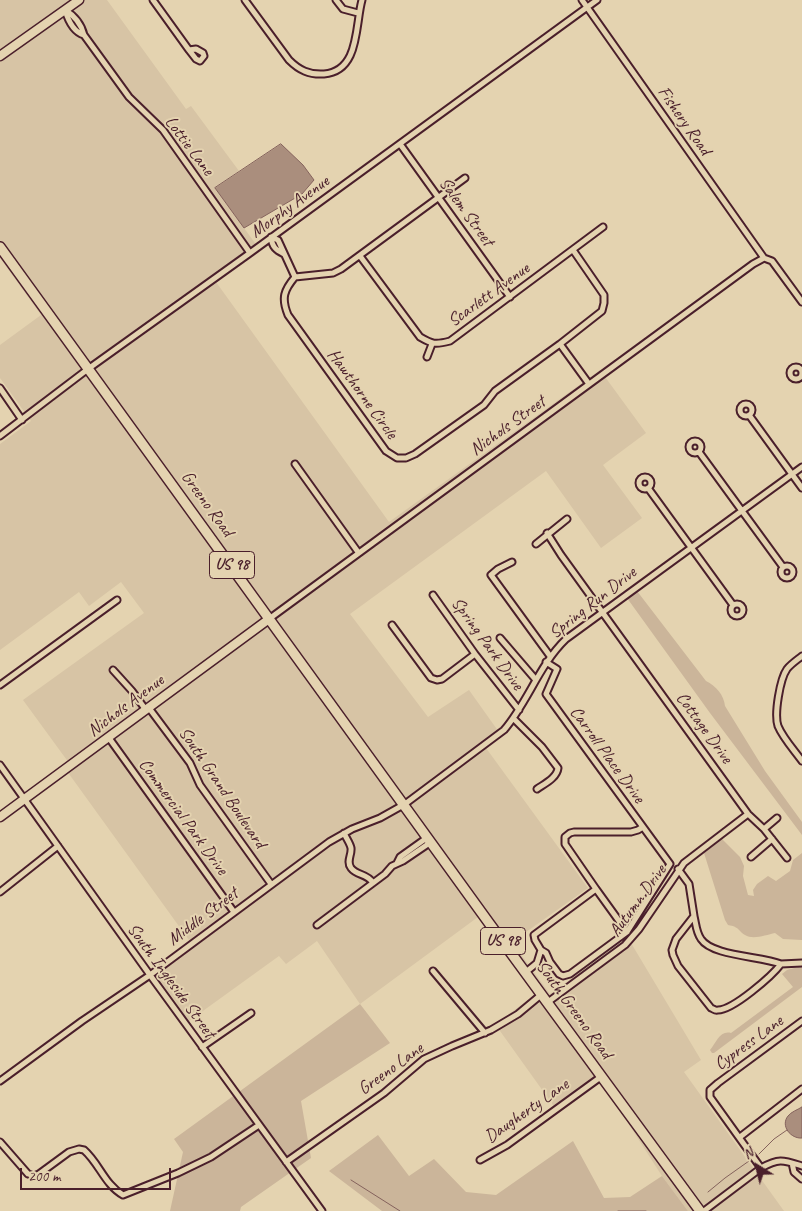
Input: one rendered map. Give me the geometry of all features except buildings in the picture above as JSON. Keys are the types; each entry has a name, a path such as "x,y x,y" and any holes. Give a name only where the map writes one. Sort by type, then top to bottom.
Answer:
{"main road":[{"name":"Greeno Road","path":"0,246 405,804"},
{"name":"South Greeno Road","path":"405,804 700,1211"}],"street":[{"path":"0,56 79,0"},
{"path":"153,0 189,50"},
{"path":"245,0 289,60 297,68 314,75 330,73 344,65 353,52 358,13 362,0"},
{"path":"336,0 343,9 358,13"},
{"name":"Fishery Road","path":"582,0 764,258 772,261 802,302"},
{"name":"Morphy Avenue","path":"0,436 88,369 596,0"},
{"name":"Lottie Lane","path":"65,10 75,16 84,34 129,97 162,130 250,253"},
{"name":"Salem Street","path":"400,144 510,296"},
{"path":"272,237 278,240 284,249 284,254 295,277 333,272 360,256 465,178"},
{"name":"Scarlett Avenue","path":"432,344 450,341 603,228"},
{"name":"Hawthorne Circle","path":"295,277 285,293 284,304 288,314 390,454 397,458 406,458 415,454 484,405 495,391 602,311 604,295 573,250"},
{"path":"360,256 420,337 432,344 427,357"},
{"name":"Nichols Street","path":"269,619 358,552 753,264 764,258"},
{"path":"560,344 589,384"},
{"path":"0,388 22,420"},
{"path":"749,414 802,488"},
{"path":"699,452 783,567"},
{"path":"295,464 358,552"},
{"name":"Spring Run Drive","path":"405,804 504,730 514,719 550,656 566,639 691,546 802,467"},
{"path":"648,488 733,605"},
{"path":"536,544 547,533 567,519"},
{"name":"Cottage Drive","path":"547,533 748,814 764,828 787,858"},
{"path":"512,562 491,575 550,656"},
{"name":"Spring Park Drive","path":"433,595 475,654 519,710"},
{"path":"0,685 117,600"},
{"name":"Nichols Avenue","path":"0,818 269,619"},
{"path":"392,625 431,678 436,680 442,679 475,654"},
{"path":"500,638 536,680"},
{"path":"802,656 784,674 776,717 779,729 802,761"},
{"name":"Carroll Place Drive","path":"546,662 557,669 546,694 670,864 627,932"},
{"name":"South Grand Boulevard","path":"113,670 148,709 190,763 200,785 271,884"},
{"path":"514,719 542,746 558,768 558,772 554,776 536,789"},
{"name":"Commercial Park Drive","path":"109,738 234,912"},
{"name":"South Ingleside Street","path":"0,765 322,1211"},
{"name":"Middle Street","path":"0,1081 82,1021 150,975 329,842 405,804"},
{"name":"Autumn Drive","path":"548,1002 617,952 632,938 678,869 688,859 748,814"},
{"path":"764,828 777,818"},
{"path":"596,889 536,933 535,940 559,974 567,975 627,932 565,844 564,840 567,834 574,832 631,832 643,827"},
{"path":"344,833 351,847 349,864 356,873 369,877 373,883"},
{"path":"317,925 373,883 396,863 400,857 429,839"},
{"path":"752,857 772,839"},
{"path":"0,892 58,846"},
{"path":"678,869 689,884 699,935 702,941 711,948 722,952 762,958 781,964 802,963"},
{"path":"694,916 680,933 672,950 678,966 711,1008 722,1010 737,1002 774,973 781,964"},
{"path":"538,963 541,950"},
{"path":"526,972 538,963 550,962"},
{"path":"433,971 485,1033"},
{"name":"Greeno Lane","path":"286,1162 384,1093 424,1059 485,1033 509,1020 542,994"},
{"path":"202,1047 251,1013"},
{"name":"Cypress Lane","path":"761,1168 710,1097 710,1090 718,1082 802,1021"},
{"name":"Daugherty Lane","path":"480,1160 511,1142 602,1076"},
{"path":"740,1137 802,1089"},
{"path":"0,1142 28,1174 34,1176 69,1152 79,1149 84,1150 114,1188 123,1195 178,1173 211,1157 260,1125"},
{"path":"704,1211 761,1168 778,1160 802,1166"},
{"path":"792,1162 794,1172 802,1179"}],"shaded area":[{"path":"0,0 107,0 186,109 191,106 239,171 215,188 260,250 216,282 389,522 600,370 646,433 603,465 642,518 601,548 546,471 350,614 428,717 469,690 501,735 486,748 588,888 512,942 550,994 628,938 701,1060 684,1072 784,1211 688,1211 662,1176 601,1081 558,1112 495,1024 535,995 478,917 360,1004 317,941 286,964 279,956 189,1021 156,975 194,947 64,767 69,763 23,700 144,613 121,582 89,606 79,592 0,650 0,444 31,421 0,378 0,345 41,315 0,258"},
{"path":"281,144 303,165 314,180 302,194 244,228 215,188"},
{"path":"637,591 706,681 713,685 721,695 725,706 765,771 802,822 802,835 710,713 627,598"},
{"path":"722,839 740,857 744,866 743,876 748,895 754,896 753,890 757,884 768,876 776,881 790,871 793,860 802,853 802,940 783,939 775,933 752,937 728,925 704,853"},
{"path":"802,966 802,987 712,1053 710,1050 721,1035 731,1033 793,987 782,974 787,970"},
{"path":"360,1004 390,1043 301,1101 311,1158 241,1207 240,1211 170,1211 183,1152 174,1139"},
{"path":"802,1107 802,1138 798,1138 788,1131 785,1124 792,1112"},
{"path":"378,1135 409,1176 434,1159 466,1192 496,1195 573,1141 604,1198 630,1197 662,1176 688,1211 382,1211 329,1171"}],"waterway":[{"path":"759,1154 774,1139 787,1130"},
{"path":"708,1192 749,1161"},
{"path":"351,1180 400,1211"},
{"path":"618,1211 646,1211"}]}
